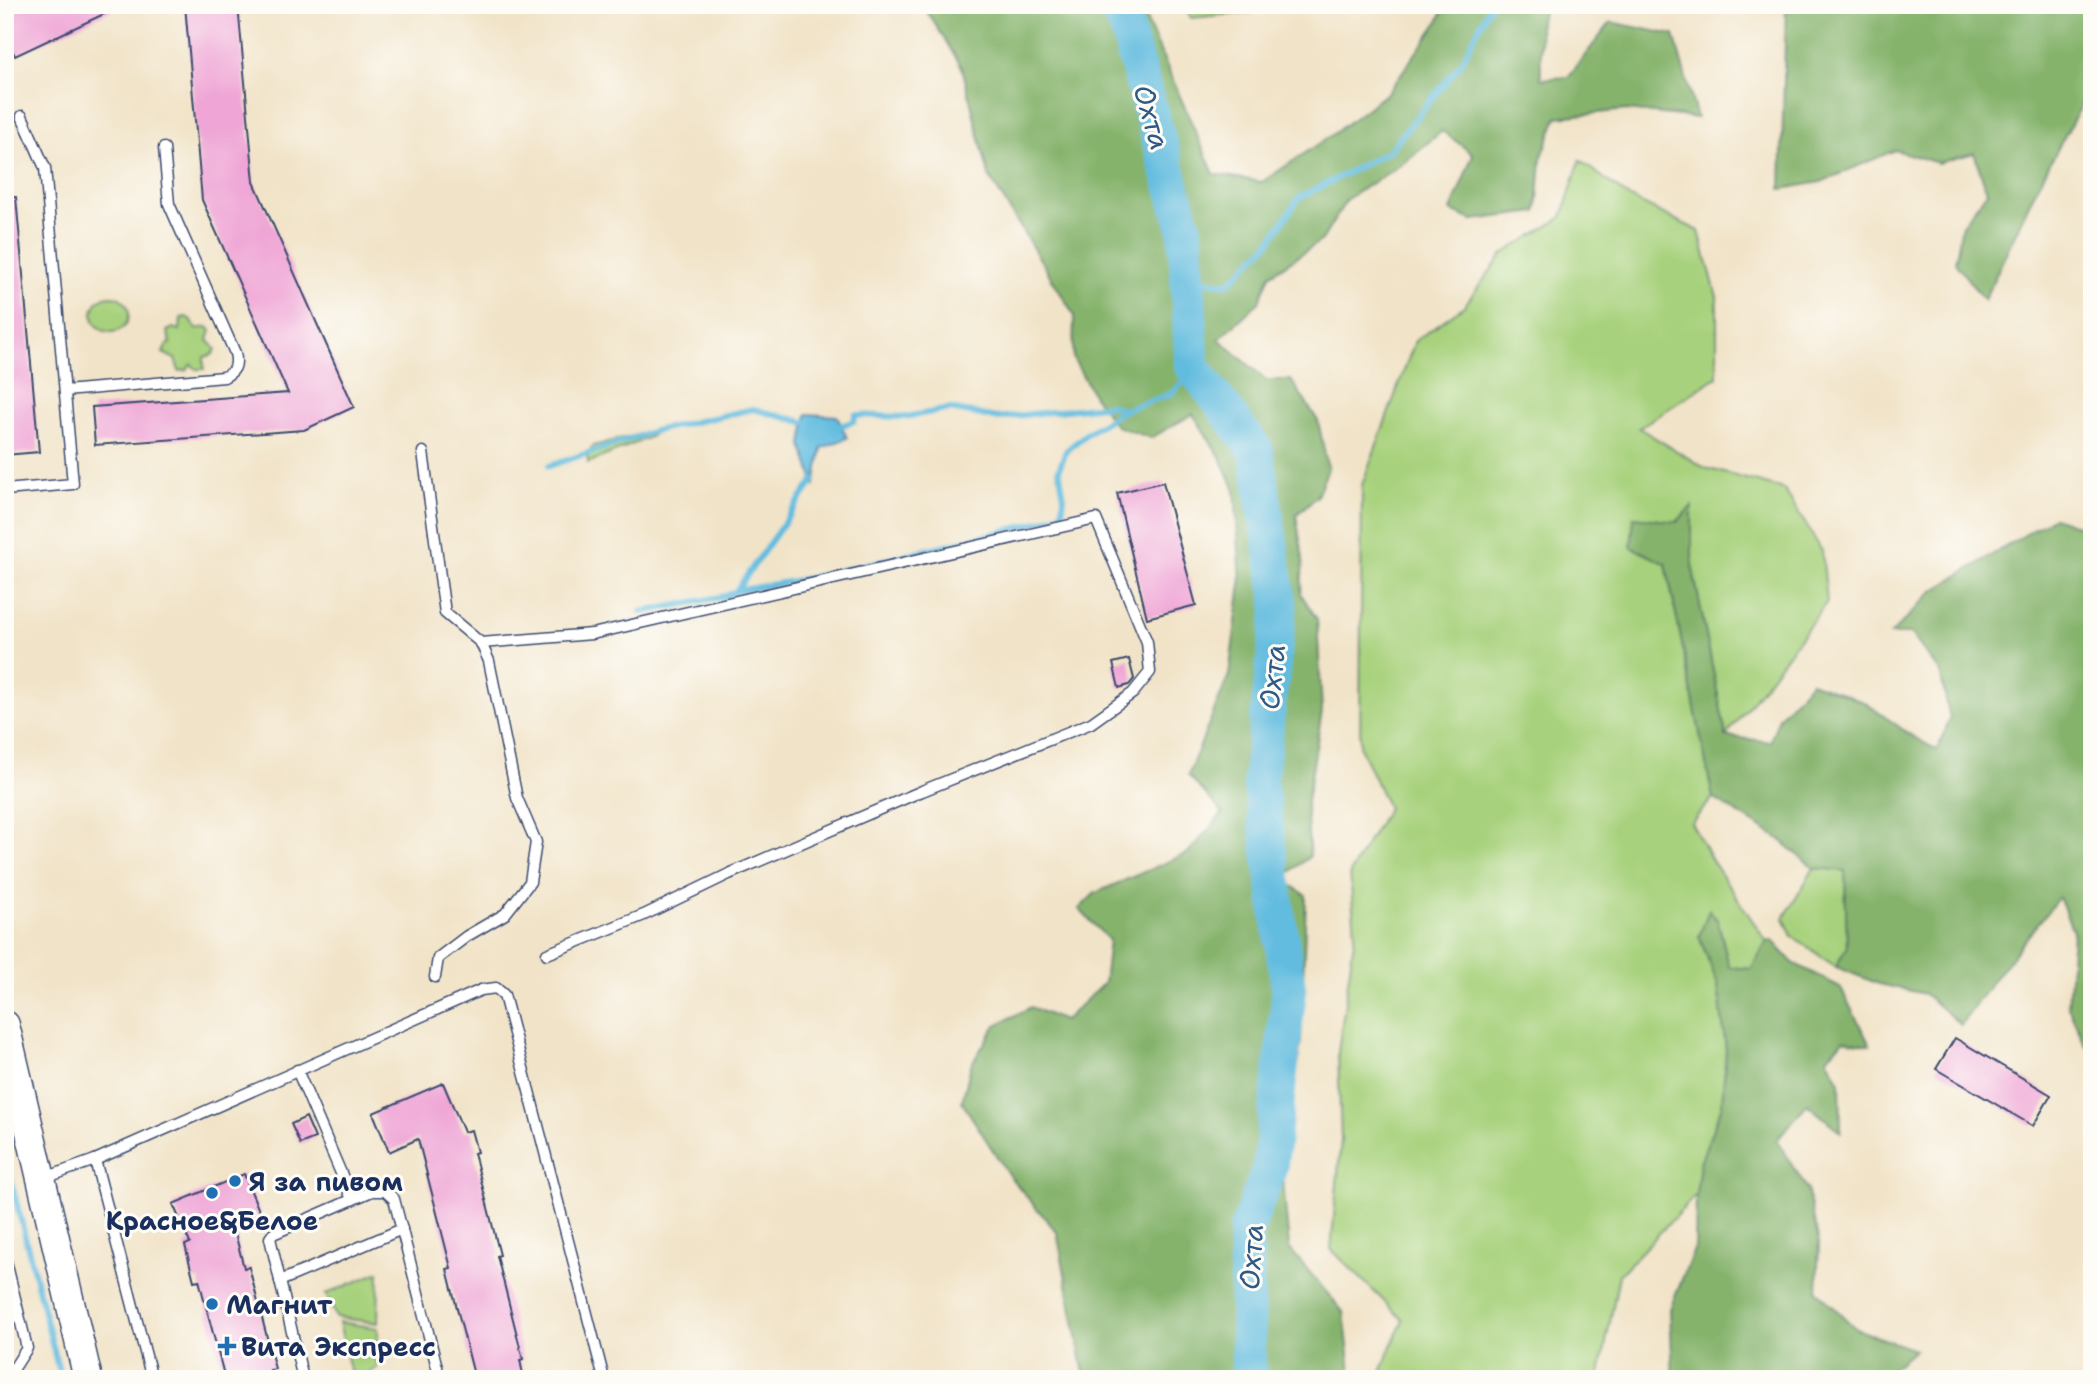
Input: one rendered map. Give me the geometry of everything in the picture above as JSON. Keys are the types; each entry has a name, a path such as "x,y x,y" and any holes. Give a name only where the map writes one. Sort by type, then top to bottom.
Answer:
{"street":[{"path":"5,1026 20,1101 42,1179 88,1379"}],"lane":[{"path":"5,490 73,484 45,168 22,116"},
{"path":"65,391 224,377 233,372 237,363 236,353 169,204 164,148"},
{"path":"423,452 445,613 481,643 489,661 517,798 536,842 530,882 505,914 467,936 438,958 435,977"},
{"path":"481,643 593,634 1096,519 1147,642 1150,671 1133,693 1091,723 922,791 729,874 644,915 548,954"},
{"path":"42,1179 96,1160 481,989 496,988 504,995 604,1379"},
{"path":"297,1070 352,1199"},
{"path":"96,1160 152,1379"},
{"path":"303,1379 270,1238 273,1234 352,1199 372,1191 385,1191 394,1199 440,1379"},
{"path":"280,1281 402,1229"},
{"path":"5,1258 27,1348 7,1379"}],"green space":[{"path":"923,5 1140,5 1214,174 1262,182 1332,135 1388,92 1438,22 1445,5 1546,5 1540,21 1541,79 1568,77 1611,22 1674,35 1697,118 1627,110 1557,117 1541,159 1537,212 1472,220 1451,211 1473,154 1442,131 1402,164 1347,199 1322,240 1270,275 1259,302 1219,339 1266,380 1291,380 1318,421 1328,469 1317,496 1296,515 1303,559 1301,594 1317,619 1322,711 1306,807 1310,856 1281,879 1306,895 1301,1041 1282,1168 1289,1248 1344,1313 1352,1379 1085,1379 1057,1232 1010,1177 962,1102 971,1065 996,1025 1031,1007 1064,1021 1104,983 1109,940 1079,909 1095,893 1188,853 1223,813 1188,775 1229,675 1241,583 1235,490 1222,460 1193,414 1151,438 1116,426 1094,396 1073,358 1074,315 989,176 962,67"},
{"path":"1184,5 1270,5 1254,12 1191,18"},
{"path":"1786,5 2092,5 2092,86 2037,187 1984,300 1955,263 1962,225 1987,192 1974,153 1938,163 1895,150 1821,182 1781,189"},
{"path":"1580,160 1630,198 1699,231 1717,297 1717,377 1639,428 1705,468 1784,489 1822,551 1827,602 1726,736 1692,565 1692,507 1677,522 1634,517 1666,564 1713,798 1691,823 1713,862 1767,942 1751,969 1729,967 1718,921 1699,936 1718,985 1726,1050 1722,1105 1700,1163 1696,1195 1619,1275 1599,1379 1378,1379 1403,1320 1331,1249 1341,1140 1338,1052 1355,933 1350,873 1388,808 1360,747 1362,485 1415,341 1464,306 1503,254 1562,217"},
{"path":"111,296 124,301 129,314 124,327 111,332 98,327 93,314 98,301"},
{"path":"186,317 196,329 208,327 211,331 208,340 216,349 212,355 204,357 204,369 196,369 191,364 187,370 179,371 175,359 163,353 171,343 167,331 173,328 180,330 181,318"},
{"path":"654,431 652,436 588,463 587,454 593,446"},
{"path":"1692,506 1692,565 1726,736 1770,742 1779,717 1811,682 1864,702 1937,750 1950,719 1940,672 1911,634 1891,634 1933,591 2054,517 2092,531 2092,1048 2086,1046 2068,1007 2073,931 2059,897 1961,1025 1925,994 1879,984 1836,967 1847,946 1845,871 1814,868 1778,838 1713,798 1666,564 1631,547 1634,517 1677,522"},
{"path":"1814,868 1845,870 1847,947 1836,967 1792,936 1784,918"},
{"path":"1709,910 1718,921 1729,967 1751,969 1767,942 1772,940 1793,963 1840,987 1870,1045 1843,1040 1827,1058 1840,1082 1841,1132 1807,1104 1777,1140 1807,1189 1819,1243 1817,1291 1856,1329 1915,1350 1890,1370 1845,1379 1673,1379 1670,1309 1695,1247 1700,1163 1722,1105 1726,1050 1718,985 1699,936"},
{"path":"379,1272 378,1323 336,1317 326,1294"},
{"path":"339,1322 378,1328 377,1368 359,1379 352,1379"}],"water":[{"path":"807,414 837,416 847,438 822,448 815,484 802,445"}],"building":[{"path":"5,5 123,5 15,56 5,36"},
{"path":"185,5 238,5 254,182 354,407 304,430 95,445 92,407 288,393 202,200"},
{"path":"16,197 39,452 5,455 5,198"},
{"path":"1163,482 1196,605 1147,618 1117,493"},
{"path":"1129,659 1134,679 1129,685 1119,688 1113,663"},
{"path":"1955,1038 2051,1095 2033,1126 1936,1069"},
{"path":"443,1083 464,1132 471,1130 477,1152 474,1153 500,1255 497,1256 523,1359 520,1360 524,1379 475,1379 447,1269 451,1268 418,1139 389,1152 373,1113"},
{"path":"306,1117 315,1138 300,1144 291,1124"},
{"path":"244,1174 260,1213 233,1225 244,1268 249,1267 275,1369 270,1370 272,1379 225,1379 199,1280 194,1281 185,1245 190,1243 173,1204"}],"waterway":[{"name":"Охта","path":"1110,5 1124,19 1185,230 1192,366 1256,450 1280,605 1260,782 1289,992 1270,1167 1246,1231 1249,1379"},
{"path":"1186,257 1197,280 1228,284 1269,243 1299,198 1389,151 1461,63 1490,5"},
{"path":"736,591 810,578 1033,524 1062,514 1064,497 1059,469 1066,451 1086,434 1124,410 1171,394 1182,383 1199,375"},
{"path":"835,428 854,421 855,415 905,417 950,409 997,418 1111,405 1124,410"},
{"path":"549,466 654,431 753,409 811,424"},
{"path":"641,612 726,596 736,591 814,480"},
{"path":"5,1157 61,1379"}],"place":[{"name":"Я за пивом","path":"235,1181"},
{"name":"Красное&Белое","path":"212,1193"},
{"name":"Магнит","path":"212,1304"},
{"name":"Вита Экспресс","path":"227,1346"}]}
